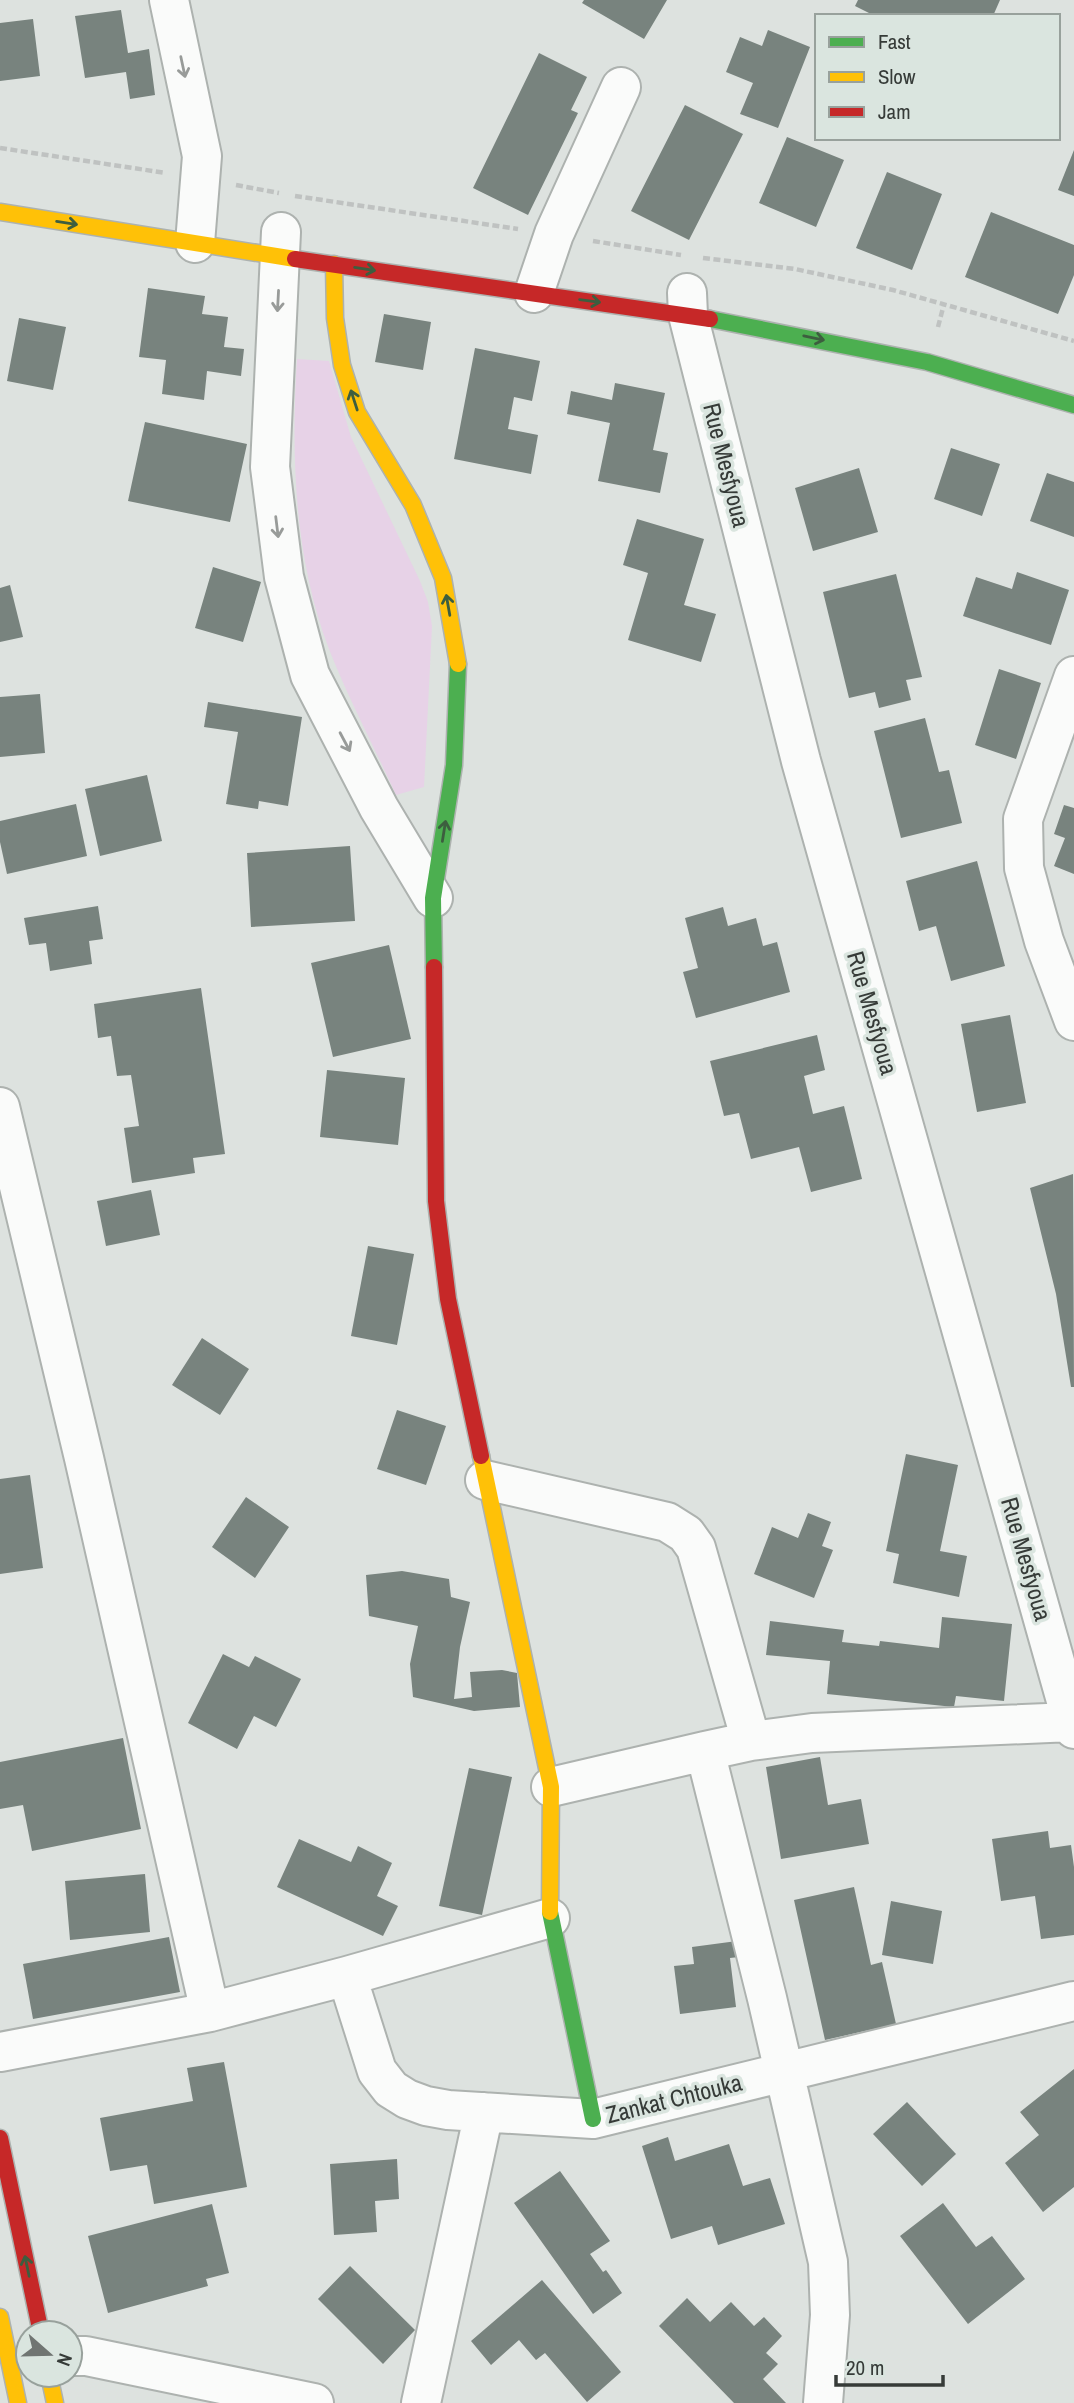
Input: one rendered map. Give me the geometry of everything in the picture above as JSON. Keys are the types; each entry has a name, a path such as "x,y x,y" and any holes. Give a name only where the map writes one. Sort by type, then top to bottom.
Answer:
{"street":[{"path":"169,0 202,156 196,225"},
{"path":"539,277 554,234 621,87"},
{"path":"0,212 196,225 281,238 334,264 539,277 687,299 797,335 926,362 1074,405"},
{"path":"281,238 270,467 284,577 310,675 379,808 433,898"},
{"path":"334,264 335,318 342,365 358,412 413,505 443,578 459,667 454,765 433,898 436,1201 448,1299 551,1787 550,1918 593,2119"},
{"name":"Rue Mesfyoua","path":"687,299 801,761 1073,1725"},
{"path":"1074,676 1023,819 1024,868 1044,941 1074,1021"},
{"path":"0,1107 87,1472 210,2012"},
{"path":"485,1480 667,1522 686,1534 696,1548 751,1741"},
{"path":"551,1787 751,1741 812,1734 1073,1725"},
{"path":"705,1751 785,2073 828,2262 830,2315 823,2403"},
{"path":"0,2052 210,2012 550,1918"},
{"name":"Zankat Chtouka","path":"346,1976 377,2071 391,2089 407,2099 426,2106 593,2119 1074,2001"},
{"path":"422,2403 484,2112"},
{"path":"0,2138 38,2319"},
{"path":"0,2317 14,2350"},
{"path":"84,2356 314,2403"}],"shaded area":[{"path":"297,359 329,361 351,437 428,602 432,626 424,787 396,795 329,649 308,579 295,469"}],"building":[{"path":"584,0 667,0 644,39 582,3"},
{"path":"858,0 1000,0 994,14 871,14 855,6"},
{"path":"121,10 128,53 149,49 155,95 130,99 126,72 85,78 75,16"},
{"path":"33,19 40,76 0,81 0,23"},
{"path":"768,30 810,47 778,128 740,114 753,83 726,72 740,37 762,46"},
{"path":"539,53 587,77 571,110 578,113 528,215 473,188"},
{"path":"685,105 743,134 689,240 631,211"},
{"path":"787,137 844,160 816,227 759,203"},
{"path":"1074,150 1074,196 1058,190"},
{"path":"887,172 942,194 912,270 856,248"},
{"path":"991,212 1074,245 1074,275 1058,314 965,277"},
{"path":"148,288 205,296 202,314 228,317 224,347 244,349 241,376 207,371 204,400 162,394 166,360 139,357"},
{"path":"384,314 431,322 423,370 375,362"},
{"path":"19,318 66,327 53,390 7,381"},
{"path":"475,348 540,361 532,401 514,397 508,429 538,435 531,474 454,459"},
{"path":"615,383 665,393 653,450 668,453 660,493 598,481 610,423 567,414 571,391 612,400"},
{"path":"145,422 247,444 230,522 128,501"},
{"path":"951,448 1000,464 982,516 934,499"},
{"path":"859,468 878,532 813,551 795,488"},
{"path":"1047,473 1074,482 1074,537 1030,521"},
{"path":"637,519 704,539 684,605 716,614 701,662 628,640 648,573 623,565"},
{"path":"213,567 261,582 243,642 195,628"},
{"path":"1017,572 1069,590 1051,645 963,616 976,577 1012,589"},
{"path":"896,574 922,677 906,680 911,700 879,708 875,692 849,698 823,592"},
{"path":"10,585 23,637 0,642 0,588"},
{"path":"999,669 1041,683 1016,759 975,745"},
{"path":"40,694 45,753 0,757 0,697"},
{"path":"208,702 302,717 288,806 259,801 258,809 226,804 238,732 204,727"},
{"path":"925,718 939,772 949,770 962,823 901,838 874,731"},
{"path":"147,775 162,841 100,856 85,789"},
{"path":"76,804 87,856 7,874 0,842 0,821"},
{"path":"1064,805 1074,808 1074,874 1054,866 1065,838 1054,834"},
{"path":"350,846 355,921 251,927 247,853"},
{"path":"977,861 1005,966 951,981 936,926 919,931 906,881"},
{"path":"98,906 103,939 89,941 92,964 50,971 46,943 29,945 24,918"},
{"path":"723,907 728,926 756,918 763,946 777,942 790,992 696,1018 683,972 698,968 685,918"},
{"path":"389,945 411,1039 333,1057 311,963"},
{"path":"201,988 225,1154 193,1158 195,1173 132,1183 124,1128 139,1126 131,1075 117,1076 111,1036 98,1038 94,1004"},
{"path":"1010,1015 1026,1103 977,1112 961,1024"},
{"path":"817,1035 825,1070 804,1076 813,1114 844,1106 862,1179 811,1192 799,1147 751,1159 739,1113 724,1116 710,1061"},
{"path":"327,1070 405,1078 398,1145 320,1137"},
{"path":"1073,1174 1074,1387 1071,1387 1056,1294 1030,1188"},
{"path":"151,1190 160,1235 106,1246 97,1201"},
{"path":"368,1246 414,1254 397,1345 351,1336"},
{"path":"202,1338 249,1369 220,1415 172,1385"},
{"path":"397,1410 446,1426 426,1485 377,1469"},
{"path":"906,1454 958,1465 940,1551 967,1556 959,1597 893,1583 899,1554 886,1551"},
{"path":"30,1475 43,1568 0,1574 0,1479"},
{"path":"246,1497 289,1527 255,1578 212,1547"},
{"path":"808,1513 831,1522 822,1546 833,1550 814,1598 754,1574 772,1527 798,1538"},
{"path":"402,1571 449,1579 451,1597 470,1602 460,1647 454,1699 472,1697 470,1672 502,1670 517,1673 520,1707 474,1711 413,1697 410,1664 418,1626 369,1616 366,1575"},
{"path":"942,1617 1012,1624 1004,1701 956,1696 954,1707 827,1694 830,1661 766,1655 770,1621 844,1630 842,1642 879,1646 880,1641 939,1648"},
{"path":"223,1654 249,1667 255,1656 301,1679 276,1727 254,1716 237,1749 188,1723"},
{"path":"123,1738 141,1829 32,1851 23,1805 0,1809 0,1762"},
{"path":"820,1757 828,1805 861,1799 869,1844 781,1859 766,1767"},
{"path":"469,1768 512,1777 482,1915 439,1906"},
{"path":"1048,1831 1050,1848 1071,1845 1074,1867 1074,1935 1041,1939 1035,1896 1001,1901 992,1839"},
{"path":"299,1839 351,1862 358,1846 392,1863 377,1896 398,1906 383,1936 277,1887"},
{"path":"145,1874 150,1932 70,1940 65,1881"},
{"path":"854,1887 871,1965 882,1962 896,2024 825,2040 794,1900"},
{"path":"891,1901 942,1911 933,1964 882,1955"},
{"path":"169,1937 180,1992 33,2019 23,1964"},
{"path":"737,1941 739,1957 730,1958 736,2007 680,2014 674,1966 694,1964 692,1947"},
{"path":"224,2062 247,2187 154,2204 147,2165 110,2171 100,2118 193,2101 187,2068"},
{"path":"1074,2069 1074,2187 1043,2212 1005,2163 1039,2135 1020,2112"},
{"path":"907,2102 956,2154 922,2186 873,2134"},
{"path":"668,2137 675,2161 729,2144 743,2186 770,2178 785,2224 718,2245 712,2226 671,2239 642,2146"},
{"path":"397,2159 399,2199 375,2201 377,2232 334,2235 330,2164"},
{"path":"560,2171 610,2241 590,2254 603,2272 606,2270 622,2293 593,2314 514,2203"},
{"path":"943,2203 976,2247 992,2236 1025,2279 968,2324 900,2236"},
{"path":"212,2204 229,2273 206,2279 208,2286 108,2313 88,2236"},
{"path":"350,2266 415,2330 383,2364 318,2299"},
{"path":"542,2280 621,2372 587,2402 545,2353 536,2360 519,2340 491,2365 471,2341"},
{"path":"687,2298 710,2322 731,2302 754,2326 764,2317 782,2336 766,2353 778,2364 763,2379 786,2403 734,2403 659,2326"}],"traffic: fast":[{"path":"710,319 927,362 1074,405"},
{"path":"434,967 433,898 454,765 458,664"},
{"path":"550,1912 593,2119"}],"traffic: slow":[{"path":"0,212 295,259"},
{"path":"334,264 335,318 342,365 357,412 413,505 443,578 458,664"},
{"path":"481,1456 551,1787 550,1912"},
{"path":"0,2317 18,2403"},
{"path":"52,2389 55,2403"}],"traffic: jam":[{"path":"295,259 710,319"},
{"path":"434,967 436,1201 448,1299 481,1456"},
{"path":"0,2138 38,2319"}]}
